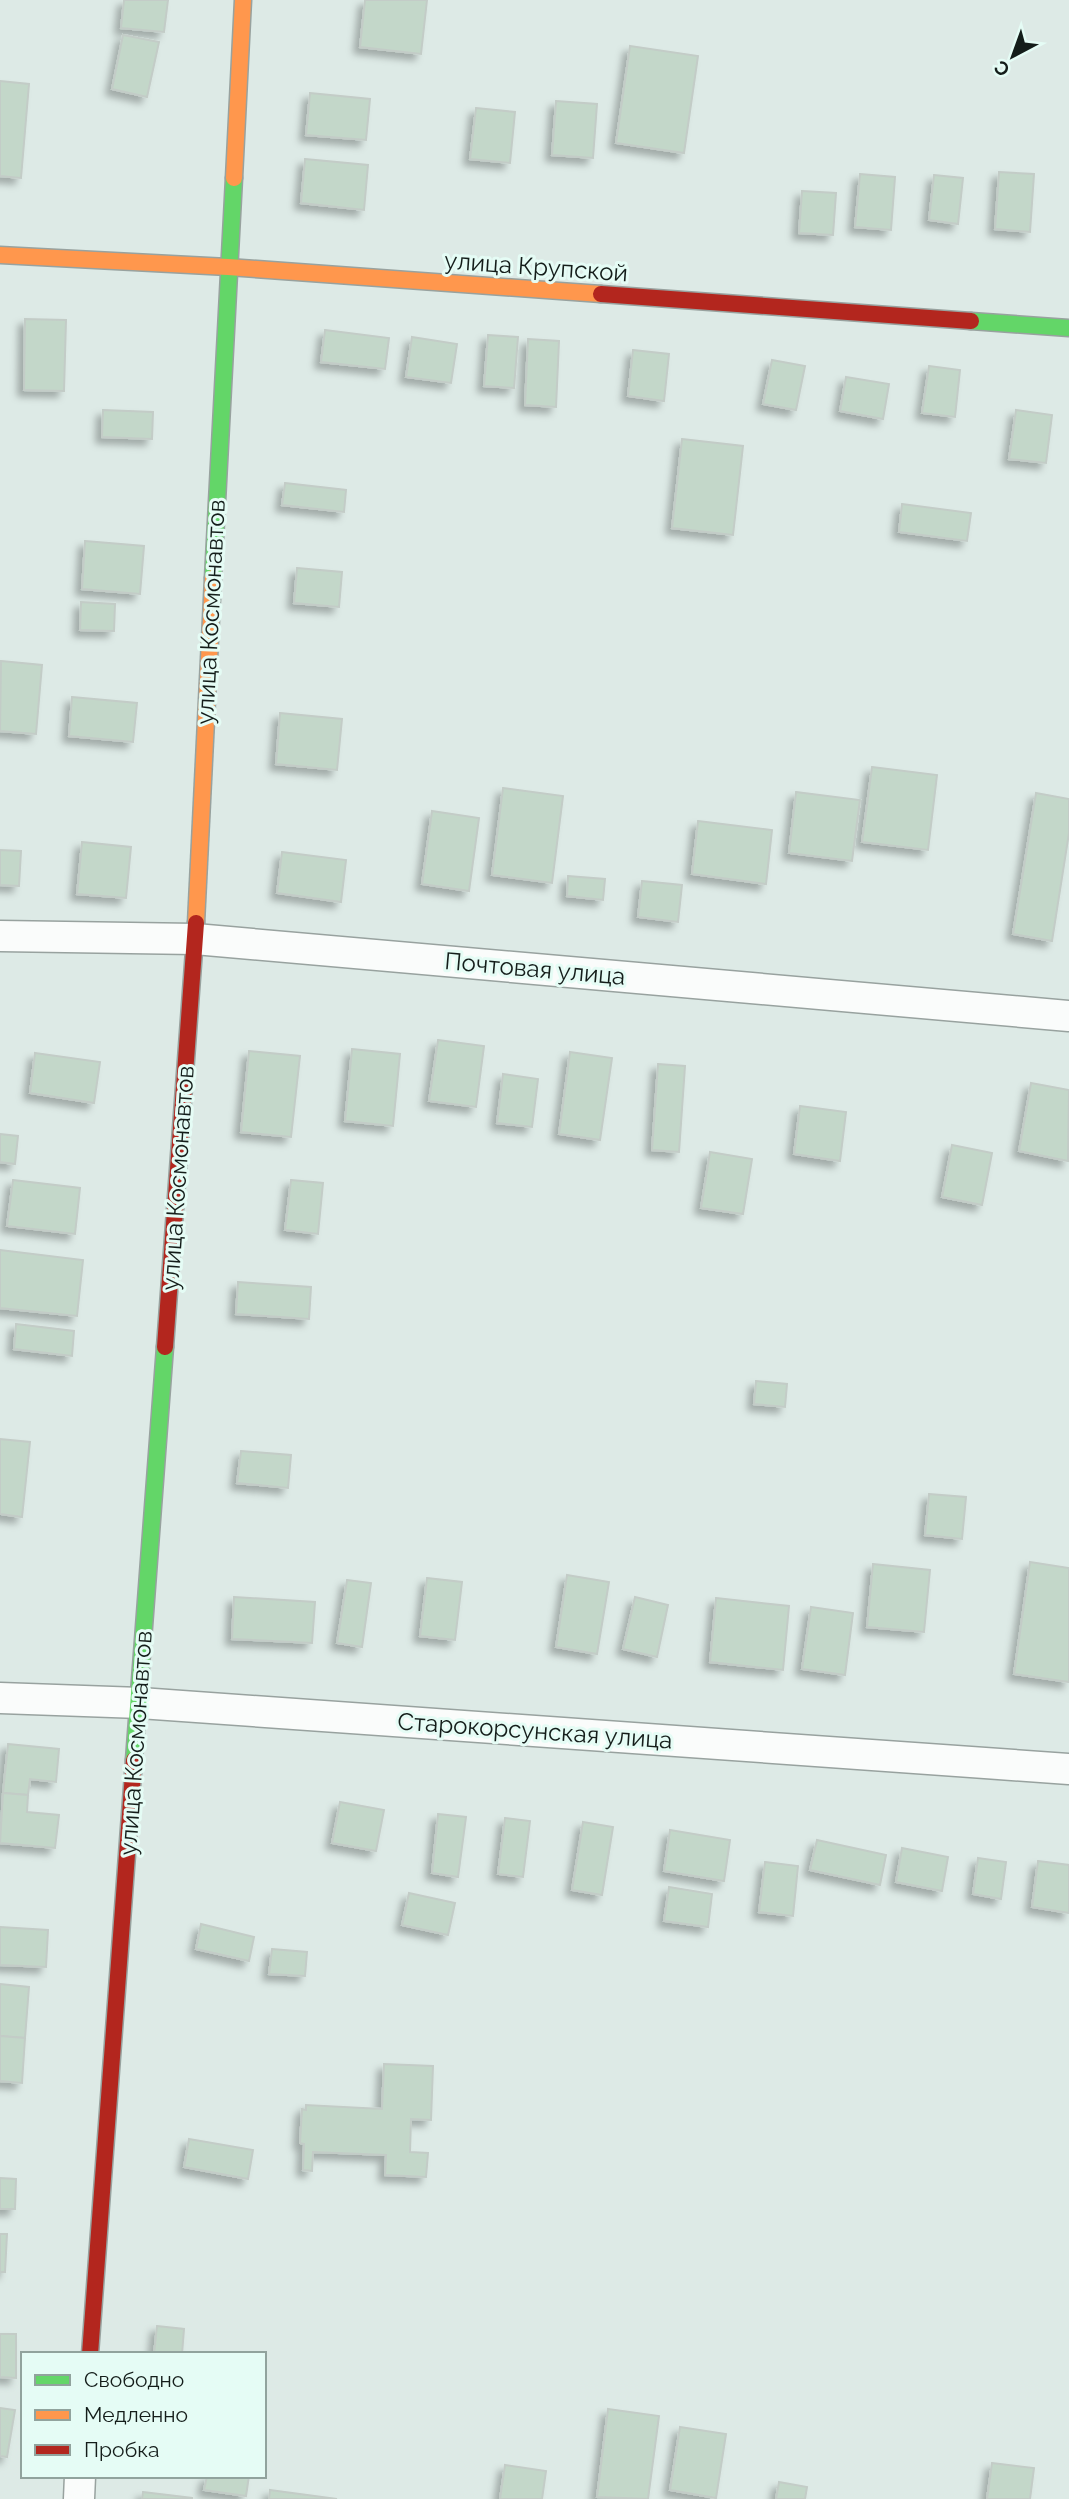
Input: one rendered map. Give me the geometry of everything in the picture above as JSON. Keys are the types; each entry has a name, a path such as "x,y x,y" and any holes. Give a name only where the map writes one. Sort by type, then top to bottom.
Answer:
{"street":[{"name":"улица Космонавтов","path":"90,2352 195,939 243,0"},
{"name":"улица Крупской","path":"0,255 228,267 1069,328"},
{"name":"Почтовая улица","path":"0,936 195,939 1069,1016"},
{"name":"Старокорсунская улица","path":"0,1698 140,1703 1069,1769"},
{"path":"79,2499 80,2478"}],"building":[{"path":"124,0 168,0 164,32 121,28"},
{"path":"365,0 427,0 421,54 360,47"},
{"path":"123,35 159,42 147,97 112,89"},
{"path":"630,46 698,56 684,153 616,143"},
{"path":"0,81 29,84 21,178 0,176"},
{"path":"310,93 370,99 366,140 306,135"},
{"path":"556,101 597,104 593,158 552,155"},
{"path":"476,108 515,112 510,163 470,159"},
{"path":"305,159 368,165 364,210 301,203"},
{"path":"999,172 1034,174 1030,232 995,229"},
{"path":"860,174 895,177 891,230 855,227"},
{"path":"934,175 963,178 958,224 929,220"},
{"path":"802,191 836,193 833,235 799,233"},
{"path":"25,319 66,320 64,391 24,390"},
{"path":"325,330 389,338 385,369 321,362"},
{"path":"488,335 518,337 514,388 484,386"},
{"path":"412,337 457,344 451,383 406,377"},
{"path":"528,339 559,341 556,407 525,405"},
{"path":"633,350 669,354 664,401 628,396"},
{"path":"772,360 805,366 796,410 763,404"},
{"path":"929,366 960,370 955,417 922,413"},
{"path":"846,377 889,384 883,419 840,411"},
{"path":"103,410 153,412 152,439 102,437"},
{"path":"1016,410 1052,415 1046,463 1009,459"},
{"path":"682,439 743,446 733,535 672,528"},
{"path":"285,483 346,490 344,512 282,505"},
{"path":"902,504 971,513 967,541 899,532"},
{"path":"85,541 144,546 140,594 82,589"},
{"path":"297,568 342,572 339,607 294,603"},
{"path":"81,602 115,604 114,631 80,630"},
{"path":"1,661 42,665 36,734 0,731"},
{"path":"72,697 137,703 133,742 69,736"},
{"path":"280,713 342,719 337,770 276,764"},
{"path":"872,767 937,775 928,850 862,842"},
{"path":"503,788 563,796 552,883 492,875"},
{"path":"796,792 860,800 852,861 789,853"},
{"path":"1036,793 1069,799 1069,833 1052,941 1013,934"},
{"path":"432,811 479,818 469,891 422,884"},
{"path":"698,821 772,830 766,884 692,874"},
{"path":"82,842 131,847 126,898 77,894"},
{"path":"0,850 21,851 19,886 0,885"},
{"path":"282,852 346,860 341,902 277,893"},
{"path":"568,876 605,879 603,900 567,896"},
{"path":"642,881 682,885 678,922 638,917"},
{"path":"438,1040 484,1046 476,1107 429,1101"},
{"path":"352,1049 400,1054 393,1126 345,1121"},
{"path":"249,1051 300,1056 291,1137 241,1132"},
{"path":"570,1052 612,1058 600,1140 559,1134"},
{"path":"35,1053 100,1062 94,1103 30,1093"},
{"path":"658,1064 685,1066 679,1152 652,1150"},
{"path":"503,1074 538,1079 532,1127 497,1123"},
{"path":"1031,1083 1069,1090 1068,1161 1019,1151"},
{"path":"800,1106 846,1112 840,1161 794,1154"},
{"path":"0,1134 18,1136 15,1164 0,1162"},
{"path":"952,1145 992,1153 982,1205 942,1197"},
{"path":"710,1152 752,1159 743,1214 701,1208"},
{"path":"13,1180 80,1188 75,1234 7,1226"},
{"path":"291,1180 323,1183 318,1234 285,1230"},
{"path":"0,1250 83,1260 77,1316 0,1308"},
{"path":"238,1282 311,1287 309,1319 236,1314"},
{"path":"16,1324 74,1331 72,1356 14,1349"},
{"path":"756,1381 787,1384 785,1407 754,1404"},
{"path":"0,1439 30,1442 22,1517 0,1514"},
{"path":"241,1451 291,1455 288,1488 237,1483"},
{"path":"929,1494 966,1497 962,1539 925,1535"},
{"path":"1030,1562 1069,1568 1069,1682 1014,1674"},
{"path":"873,1564 930,1570 924,1632 867,1627"},
{"path":"567,1575 609,1582 597,1654 556,1647"},
{"path":"427,1578 462,1582 455,1640 420,1636"},
{"path":"347,1580 371,1583 362,1647 337,1643"},
{"path":"234,1597 315,1602 312,1643 232,1639"},
{"path":"635,1597 668,1605 657,1657 623,1649"},
{"path":"716,1598 789,1606 783,1670 710,1662"},
{"path":"811,1607 853,1613 845,1675 802,1669"},
{"path":"8,1744 59,1749 56,1782 30,1779 28,1795 3,1793"},
{"path":"3,1793 28,1795 27,1812 59,1815 55,1848 0,1843"},
{"path":"340,1802 384,1810 376,1851 332,1843"},
{"path":"438,1814 466,1817 458,1877 432,1873"},
{"path":"505,1818 530,1821 523,1877 498,1874"},
{"path":"583,1822 613,1827 602,1895 572,1890"},
{"path":"670,1830 730,1840 724,1881 664,1871"},
{"path":"817,1840 886,1855 880,1885 810,1870"},
{"path":"902,1848 948,1857 942,1891 896,1882"},
{"path":"978,1858 1006,1862 1001,1899 973,1894"},
{"path":"1038,1861 1069,1865 1069,1913 1032,1907"},
{"path":"765,1862 798,1866 793,1916 759,1912"},
{"path":"669,1887 712,1894 708,1927 664,1921"},
{"path":"409,1893 455,1903 448,1935 402,1925"},
{"path":"201,1924 254,1937 249,1961 196,1949"},
{"path":"0,1927 48,1930 46,1967 0,1965"},
{"path":"272,1949 307,1952 305,1976 269,1974"},
{"path":"0,1984 29,1987 25,2038 0,2036"},
{"path":"0,2036 25,2038 22,2083 0,2081"},
{"path":"384,2064 433,2066 431,2120 411,2119 410,2152 428,2153 426,2177 385,2175 386,2155 313,2152 312,2171 303,2170 304,2144 300,2143 302,2109 306,2110 306,2105 382,2109"},
{"path":"189,2139 253,2150 248,2179 184,2167"},
{"path":"0,2178 16,2179 15,2209 0,2209"},
{"path":"0,2234 7,2234 5,2272 0,2272"},
{"path":"157,2326 184,2329 182,2352 154,2352"},
{"path":"0,2334 16,2334 16,2378 0,2377"},
{"path":"0,2408 15,2410 7,2457 0,2456"},
{"path":"608,2409 659,2416 648,2499 597,2497"},
{"path":"680,2427 726,2434 716,2498 670,2490"},
{"path":"992,2463 1034,2468 1030,2499 987,2499"},
{"path":"505,2465 546,2471 542,2499 500,2499"},
{"path":"207,2478 249,2478 246,2496 204,2490"},
{"path":"779,2482 807,2487 805,2499 776,2499"},
{"path":"270,2490 337,2499 269,2499"},
{"path":"143,2492 192,2498 192,2499 142,2499"}],"traffic: fast":[{"path":"213,578 234,178"},
{"path":"971,321 1069,328"},
{"path":"134,1760 165,1347"}],"traffic: slow":[{"path":"234,178 243,0"},
{"path":"0,255 228,267 601,294"},
{"path":"196,923 213,578"}],"traffic: jam":[{"path":"601,294 971,321"},
{"path":"165,1347 196,923"},
{"path":"90,2352 134,1760"}]}
